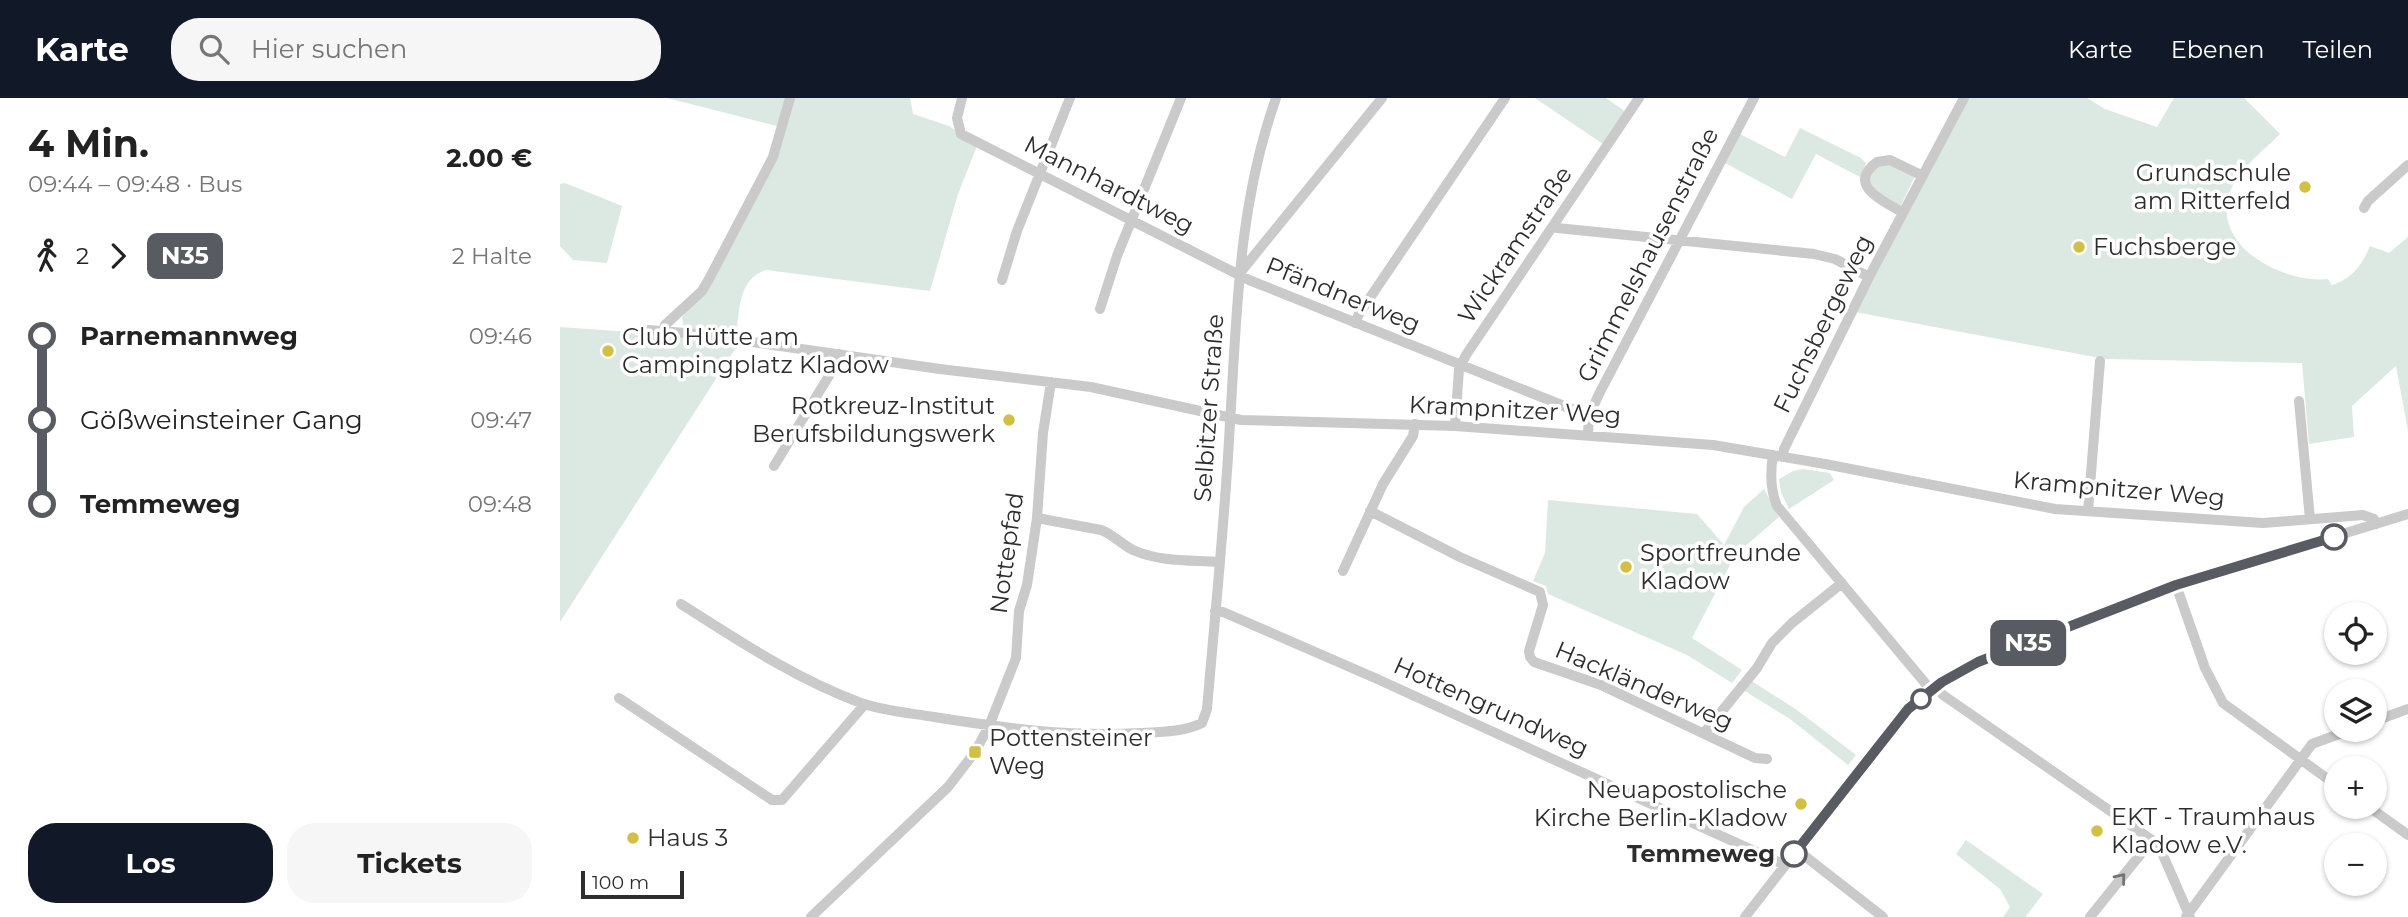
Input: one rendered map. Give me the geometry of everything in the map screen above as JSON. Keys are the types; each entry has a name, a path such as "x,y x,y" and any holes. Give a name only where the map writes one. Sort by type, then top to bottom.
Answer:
{"street":[{"path":"664,331 665,324 702,291 709,279 773,157 790,98"},
{"name":"Mannhardtweg","path":"962,98 957,118 961,134 1238,275"},
{"path":"1002,280 1017,231 1070,98"},
{"path":"1100,309 1117,256 1181,98"},
{"name":"Selbitzer Straße","path":"989,726 1044,733 1095,735 1152,732 1202,723 1208,709 1231,419 1238,275 1250,190 1276,98"},
{"path":"1238,275 1382,98"},
{"path":"1356,323 1359,314 1505,98"},
{"name":"Wickramstraße","path":"1455,426 1461,364 1639,98"},
{"name":"Grimmelshausenstraße","path":"1588,434 1589,416 1754,98"},
{"name":"Fuchsbergeweg","path":"1778,455 1784,449 1902,212 1964,98"},
{"path":"1902,212 1869,190 1867,172 1877,162 1890,160 1922,176"},
{"path":"2364,208 2368,201 2408,165"},
{"path":"1553,226 1814,254 1835,259 1869,277"},
{"name":"Pfändnerweg","path":"1238,275 1589,416"},
{"path":"679,313 679,332"},
{"name":"Krampnitzer Weg","path":"649,330 1051,382 1129,394 1231,419 1455,426 1688,442 1778,455 2026,504 2263,523 2363,515 2374,519 2376,524"},
{"path":"774,466 838,361 839,354"},
{"path":"2088,511 2100,361"},
{"name":"Nottepfad","path":"811,917 947,787 975,752 989,726 1016,658 1018,611 1027,585 1037,519 1042,433 1051,382"},
{"path":"2300,401 2311,519"},
{"path":"1343,570 1383,484 1413,436 1415,424"},
{"path":"1778,455 1770,477 1777,506 1934,688 2159,846 2188,916"},
{"name":"Hackländerweg","path":"1370,511 1540,592 1543,605 1530,651 1531,660 1601,685 1755,758 1767,759"},
{"path":"1745,917 1895,724 1934,688 1978,662 2176,585 2376,524 2406,518"},
{"path":"1037,519 1101,530 1111,534 1119,543 1153,558 1219,562"},
{"path":"1704,733 1757,668 1772,643 1792,623 1842,583"},
{"path":"2176,585 2205,668 2223,703 2324,776"},
{"path":"681,604 785,669 865,704 989,726"},
{"name":"Hottengrundweg","path":"1215,611 1223,612 1385,682 1785,866"},
{"path":"619,698 778,802 865,704"},
{"path":"2387,717 2408,709"},
{"path":"2188,916 2312,744 2324,740"},
{"path":"2386,819 2408,835"},
{"path":"2090,917 2152,840"},
{"path":"1795,852 1873,917"},
{"path":"1795,852 1883,917"}],"shaded area":[{"path":"667,98 788,98 781,127"},
{"path":"794,98 910,98 913,114 949,126 977,146 958,194 930,291 766,270 750,280 745,288 736,335 684,328 682,318 780,150"},
{"path":"1535,98 1606,98 1626,112 1603,144"},
{"path":"1965,98 2087,98 2105,109 2157,127 2174,98 2244,98 2280,134 2245,168 2230,192 2227,211 2231,229 2241,245 2255,258 2291,275 2328,279 2332,285 2356,270 2370,246 2389,253 2408,237 2408,431 2396,366 2352,406 2354,437 2309,444 2302,363 2105,359 1855,312"},
{"path":"1800,128 1861,158 1866,163 1860,177 1816,154 1792,199 1725,163 1740,134 1785,157"},
{"path":"1890,164 1915,176 1900,207 1869,187 1869,174 1878,165"},
{"path":"565,183 622,206 607,263 573,260 560,246 560,184"},
{"path":"560,327 687,336 739,343 560,622"},
{"path":"1803,469 1830,473 1834,480 1789,509 1781,492 1779,479"},
{"name":"Sportfreunde Kladow","path":"1764,489 1779,517 1735,555 1692,638 1742,670 1732,683 1687,655 1548,594 1546,586 1533,581 1545,553 1548,500 1697,514 1724,545 1744,507"},
{"path":"1750,680 1797,710 1856,755 1848,765 1790,719 1743,690"},
{"path":"1966,840 2043,894 2027,917 2003,917 2010,907 2000,889 1956,854"}],"bus line":[{"name":"N35","path":"1794,854 1908,709 1942,682 1964,669 2176,585 2334,537"}],"place":[{"name":"Grundschule am Ritterfeld","path":"2305,187"},
{"name":"Fuchsberge","path":"2079,247"},
{"name":"Club Hütte am Campingplatz Kladow","path":"608,351"},
{"name":"Rotkreuz-Institut Berufsbildungswerk","path":"1009,420"},
{"name":"Sportfreunde Kladow","path":"1626,567"},
{"name":"Pottensteiner Weg","path":"975,752"},
{"name":"Neuapostolische Kirche Berlin-Kladow","path":"1801,804"},
{"name":"EKT - Traumhaus Kladow e.V.","path":"2097,831"},
{"name":"Haus 3","path":"633,838"},
{"name":"Temmeweg","path":"1794,854"}]}
